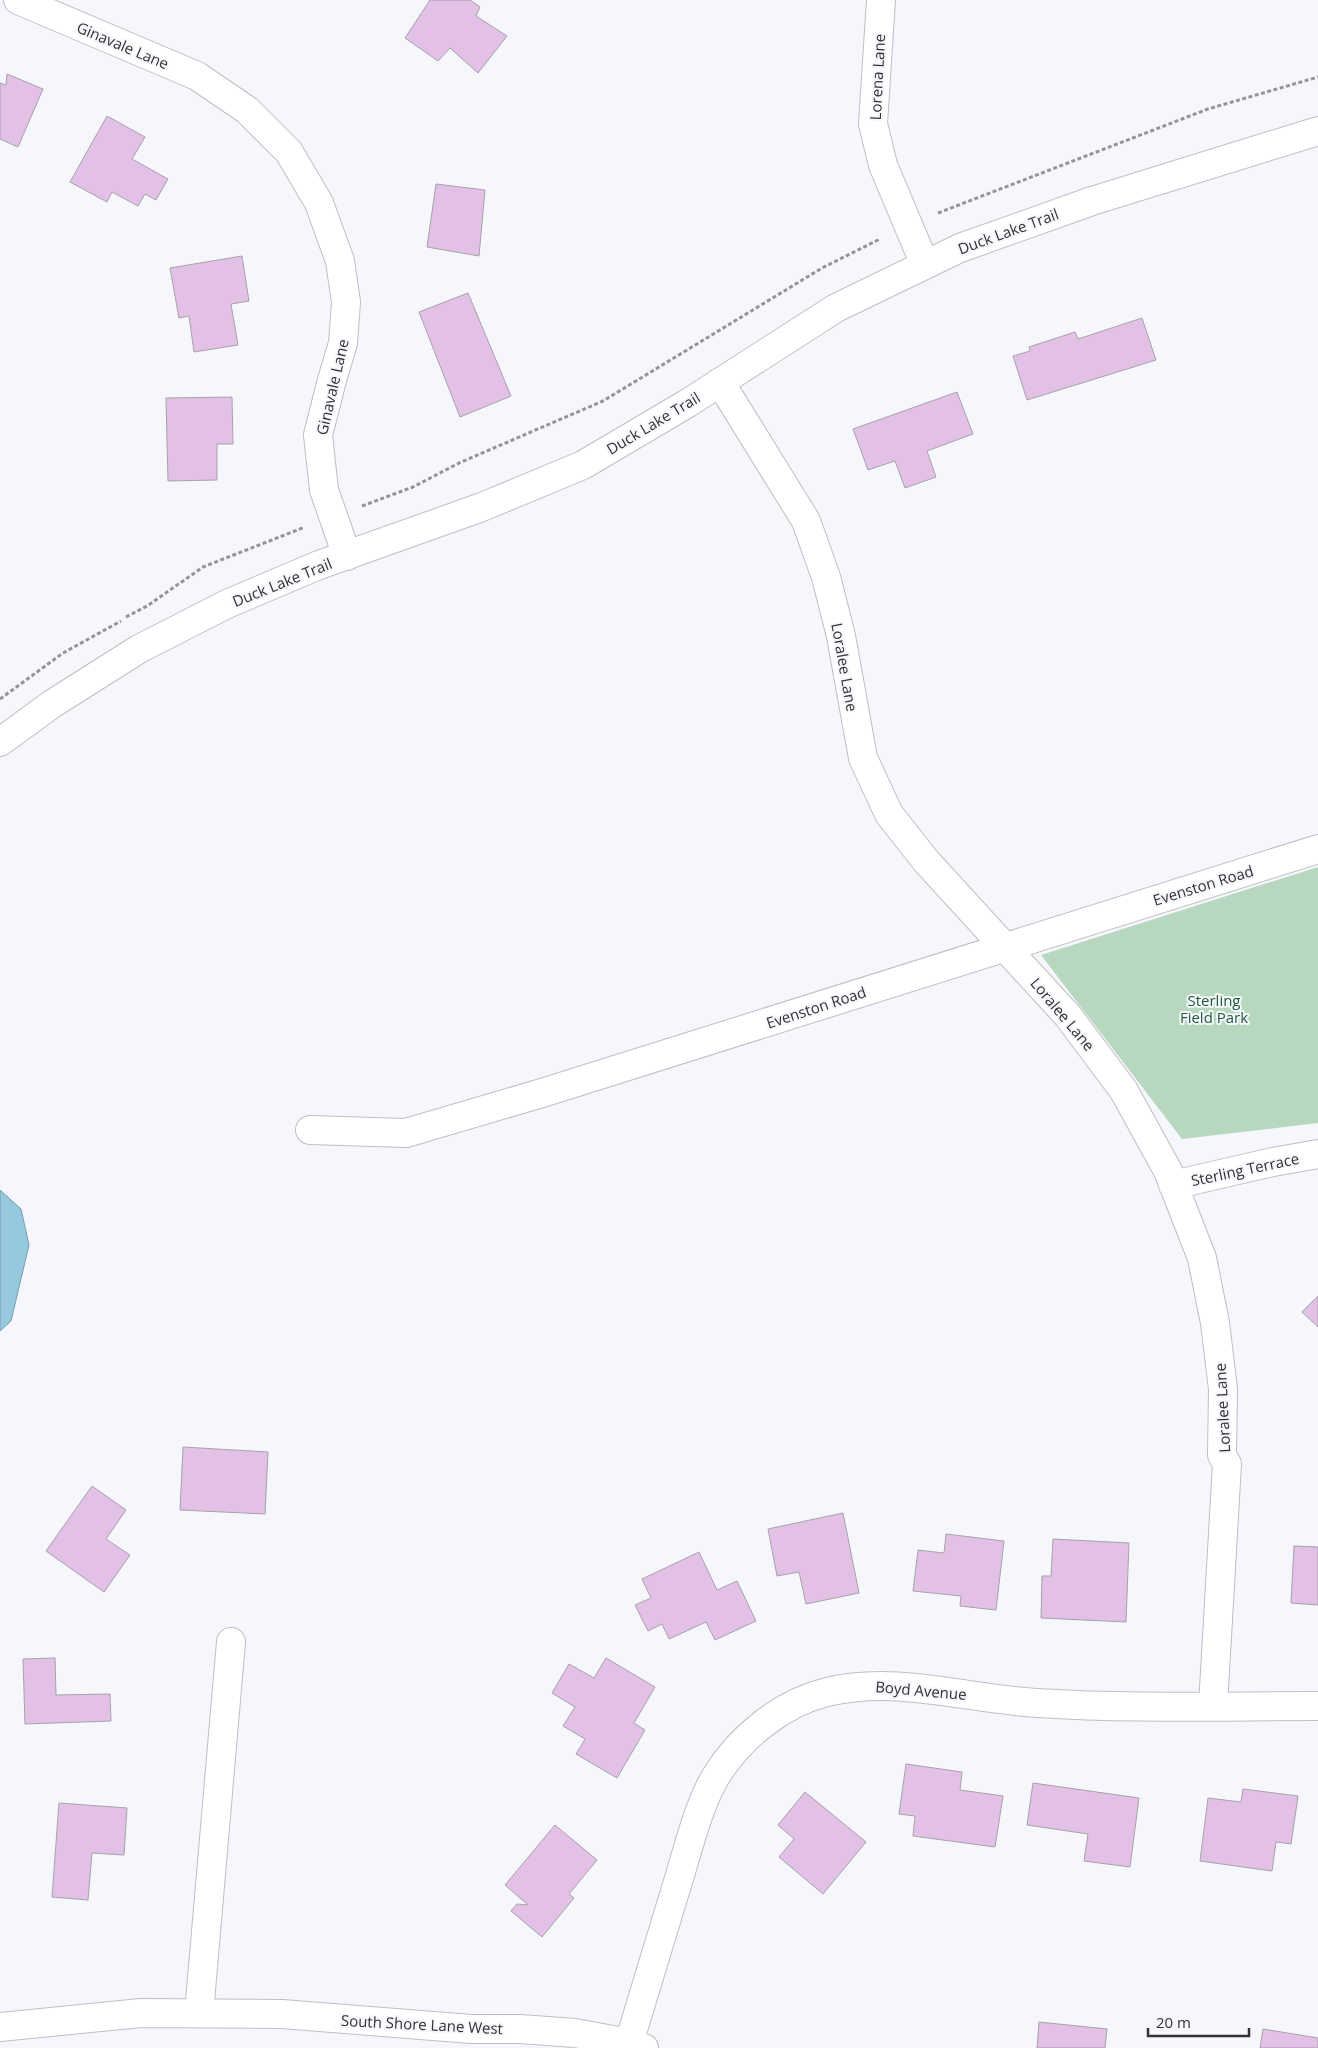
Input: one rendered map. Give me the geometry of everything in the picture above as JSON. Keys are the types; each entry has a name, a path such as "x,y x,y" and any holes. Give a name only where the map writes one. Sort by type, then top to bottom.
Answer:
{"street":[{"name":"Ginavale Lane","path":"18,0 197,76 246,110 289,152 320,203 340,261 346,302 343,343 318,436 324,490 347,556"},
{"name":"Lorena Lane","path":"881,0 873,124 883,165 925,265"},
{"name":"Duck Lake Trail","path":"0,742 52,704 138,649 227,604 319,565 482,507 583,465 688,403 836,308 960,248 1092,201 1318,131"},
{"name":"Loralee Lane","path":"720,382 806,522 826,577 841,636 863,758 889,814 926,861 1068,1016 1124,1091 1168,1171 1202,1258 1215,1323 1223,1389 1222,1455 1227,1464 1213,1706"},
{"name":"Evenston Road","path":"310,1130 406,1133 542,1093 1318,849"},
{"name":"Sterling Terrace","path":"1173,1185 1272,1162 1318,1154"},
{"path":"199,2013 231,1642"},
{"name":"Boyd Avenue","path":"636,2045 696,1821 715,1777 742,1741 781,1710 825,1692 872,1685 917,1688 1036,1703 1155,1707 1318,1706"},
{"name":"South Shore Lane West","path":"0,2027 141,2013 282,2014 471,2029 520,2029 574,2033 636,2045"}],"path":[{"path":"0,699 63,653 147,606 203,567 413,487 459,463 603,401 822,268 908,225 1208,109 1318,77"}],"green space":[{"name":"Sterling Field Park","path":"1318,867 1318,1123 1182,1139 1041,955"}],"water":[{"path":"0,1190 21,1209 29,1245 11,1321 0,1331"}],"building":[{"path":"430,0 470,0 480,7 476,16 507,36 478,73 450,48 438,61 405,38"},
{"path":"7,74 43,89 18,147 0,139 0,83 6,85"},
{"path":"107,116 145,137 132,159 168,179 156,200 145,194 138,206 112,192 107,202 70,182"},
{"path":"436,184 485,190 479,256 427,247"},
{"path":"242,256 249,301 231,304 238,345 194,352 189,316 179,318 170,268"},
{"path":"468,293 511,396 460,417 419,312"},
{"path":"1142,318 1156,360 1027,400 1013,356 1030,351 1029,347 1075,332 1078,339"},
{"path":"957,392 973,434 927,451 936,477 905,488 895,461 868,470 853,429"},
{"path":"232,397 233,444 217,444 217,480 168,481 166,398"},
{"path":"1318,1296 1318,1327 1302,1312"},
{"path":"183,1447 268,1452 265,1514 180,1510"},
{"path":"92,1486 126,1510 106,1539 130,1555 104,1592 46,1551"},
{"path":"843,1513 859,1593 806,1604 799,1572 777,1576 768,1529"},
{"path":"946,1534 1004,1541 996,1610 960,1606 961,1596 913,1591 918,1550 944,1553"},
{"path":"1053,1539 1129,1543 1126,1622 1041,1618 1042,1576 1051,1576"},
{"path":"1294,1546 1318,1547 1318,1605 1291,1603"},
{"path":"699,1552 717,1590 737,1581 756,1621 715,1640 706,1622 669,1639 662,1624 648,1631 635,1605 651,1598 642,1579"},
{"path":"55,1658 56,1695 110,1694 111,1721 25,1724 23,1659"},
{"path":"606,1658 655,1687 634,1723 645,1730 617,1778 576,1754 585,1739 563,1726 575,1707 552,1693 569,1664 594,1678"},
{"path":"906,1764 962,1772 960,1790 1003,1796 995,1847 913,1836 915,1816 899,1814"},
{"path":"1033,1783 1139,1798 1130,1867 1084,1861 1088,1834 1027,1825"},
{"path":"1243,1789 1298,1796 1291,1844 1276,1842 1272,1871 1200,1861 1208,1798 1241,1802"},
{"path":"805,1792 866,1842 823,1894 779,1857 794,1839 778,1825"},
{"path":"59,1803 127,1808 124,1855 92,1853 88,1900 52,1897"},
{"path":"555,1825 597,1860 569,1894 574,1898 542,1937 511,1911 517,1904 528,1905 505,1885"},
{"path":"1039,2022 1107,2029 1105,2048 1037,2048"},
{"path":"1263,2029 1318,2038 1318,2048 1260,2048"}]}
